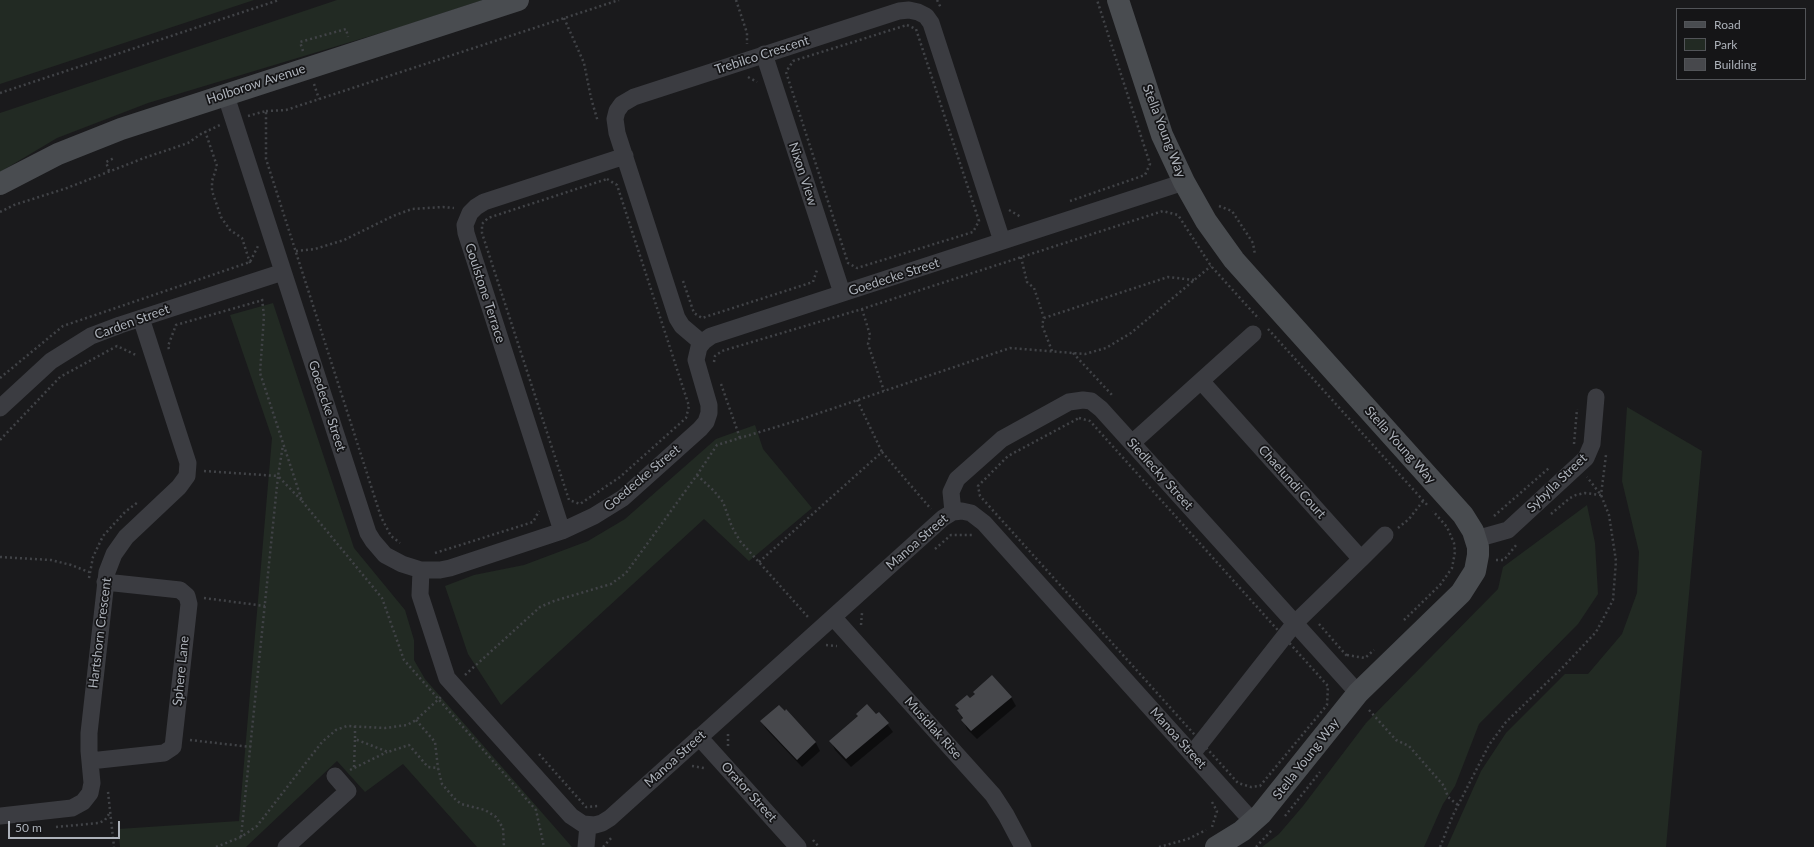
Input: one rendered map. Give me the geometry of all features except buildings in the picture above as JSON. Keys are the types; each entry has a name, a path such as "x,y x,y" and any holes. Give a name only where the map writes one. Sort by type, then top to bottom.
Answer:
{"street":[{"name":"Holborow Avenue","path":"0,184 40,163 89,141 225,93 518,0"},
{"name":"Stella Young Way","path":"1118,0 1162,135 1184,182 1206,221 1234,260 1469,522 1485,537 1478,551 1477,563 1466,586 1367,702 1253,822 1231,839 1216,847"},
{"name":"Trebilco Crescent","path":"702,343 682,326 678,318 615,123 617,111 626,101 634,97 753,63 899,10 914,10 926,16 933,28 1002,241"},
{"name":"Nixon View","path":"753,63 842,293"},
{"name":"Goedecke Street","path":"225,93 368,533 385,555 402,564 425,570 450,568 562,531 594,516 623,498 703,426 709,413 709,405 696,360 697,352 702,343 714,335 1184,182"},
{"name":"Goulstone Terrace","path":"562,531 467,236 465,225 470,213 484,202 625,156"},
{"name":"Carden Street","path":"0,408 40,371 64,352 98,333 283,272"},
{"name":"Hartshorn Crescent","path":"0,816 68,809 79,805 88,796 91,790 89,733 97,581 110,563 119,545 133,529 179,488 185,480 188,472 188,463 141,318"},
{"path":"1132,443 1253,334"},
{"name":"Chaelundi Court","path":"1201,381 1361,558"},
{"name":"Sybylla Street","path":"1485,537 1510,528 1578,467 1586,458 1592,448 1596,397"},
{"name":"Siedlecky Street","path":"937,514 960,476 1010,433 1069,402 1083,400 1095,403 1367,702"},
{"name":"Manoa Street","path":"588,825 599,824 610,818 833,617 937,514 962,511 971,513 981,520 1253,822"},
{"path":"1192,754 1295,623 1385,535"},
{"path":"425,570 419,588 444,672 453,686 571,816 578,822 588,825 586,847"},
{"path":"97,581 177,589 182,591 187,596"},
{"name":"Sphere Lane","path":"90,761 164,753 172,747 189,604 187,596"},
{"name":"Musidlak Rise","path":"833,617 993,795 1006,815 1023,847"},
{"name":"Orator Street","path":"699,737 804,841"},
{"path":"286,847 348,791 337,778"}],"path":[{"path":"0,93 278,0"},
{"path":"0,212 14,205 67,188 109,171 188,143 206,131 257,112 286,110 619,0"},
{"path":"736,0 747,33 747,54 753,63 759,90"},
{"path":"936,0 944,15"},
{"path":"1063,203 1145,175 1150,164 1097,0"},
{"path":"564,18 584,63 591,98 599,125"},
{"path":"907,24 916,29 979,221 973,232 857,268 848,263 786,72 793,61 907,24"},
{"path":"753,63 756,82"},
{"path":"266,112 266,158 381,517 391,536 402,544"},
{"path":"206,131 217,166 212,181 212,191 214,197 221,217 230,230 242,238"},
{"path":"109,171 106,162 114,158"},
{"path":"607,179 617,185 689,406 686,418 653,448 608,486 580,504 570,500 482,233 482,224 488,218 607,179"},
{"path":"1216,201 1220,208 1232,211 1253,243 1256,256"},
{"path":"451,214 457,204"},
{"path":"296,251 315,249 344,240 393,216 412,210 437,207 454,208"},
{"path":"1009,210 1020,217 1028,215"},
{"path":"715,365 715,356 722,352 862,309 1163,211 1178,215 1211,266 1447,527 1454,543 1454,560 1448,575 1440,585 1402,622"},
{"path":"250,262 258,247"},
{"path":"1021,257 1028,282 1034,288 1044,318 1042,325 1052,351"},
{"path":"683,280 694,313 702,318 813,282 818,271 815,264"},
{"path":"216,847 241,837 257,826 322,742 336,730 342,727 355,726 392,728 407,725 416,720 540,607 554,601 611,584 626,573 717,445 857,400 1010,348 1085,354 1106,348 1131,333 1211,266"},
{"path":"1044,318 1168,278 1194,280"},
{"path":"171,353 168,346 176,325 263,300 264,316 260,373 302,501"},
{"path":"862,309 870,334 868,344 884,391"},
{"path":"0,440 60,377 117,346 136,355 139,362"},
{"path":"720,380 740,438"},
{"path":"857,400 882,452 937,514 951,535"},
{"path":"1574,446 1577,409"},
{"path":"980,496 978,486 1008,456 1079,418 1090,421 1328,686 1327,705 1260,786 1251,786 1238,783"},
{"path":"241,837 278,476 283,445"},
{"path":"759,562 882,452"},
{"path":"1496,565 1496,550 1485,537 1489,519 1499,513 1555,463"},
{"path":"202,476 205,467"},
{"path":"1440,847 1458,805 1489,745 1506,722 1563,667 1596,632 1613,600 1616,561 1609,516 1601,495 1578,467"},
{"path":"204,471 278,476 302,501 382,598 404,660 536,810 544,847"},
{"path":"697,475 723,502 732,527 740,540 808,617"},
{"path":"89,572 93,557 103,536 125,512 144,498"},
{"path":"1385,535 1409,519 1424,501"},
{"path":"425,570 424,553 444,551 533,522 539,511"},
{"path":"933,550 951,535 972,534 977,540"},
{"path":"0,557 51,560 71,565 89,572 97,581"},
{"path":"187,596 265,606"},
{"path":"866,631 861,625 861,619 862,613 867,608"},
{"path":"803,621 814,612"},
{"path":"824,645 838,646"},
{"path":"1347,655 1365,658 1375,648"},
{"path":"461,668 472,680"},
{"path":"1367,702 1396,740 1409,746 1444,786 1448,796 1458,805"},
{"path":"1364,716 1367,702"},
{"path":"416,720 435,742 438,768 442,784 455,799 466,806 485,810 496,817 503,828 504,847"},
{"path":"354,767 355,726"},
{"path":"732,751 727,745 728,733 733,728"},
{"path":"174,738 251,747"},
{"path":"355,739 388,752"},
{"path":"337,778 354,767 388,752 409,745 428,766 438,768"},
{"path":"534,749 586,807 600,806"},
{"path":"691,766 702,766 709,773"},
{"path":"1282,819 1323,768"},
{"path":"108,791 114,847"},
{"path":"1159,847 1188,839 1214,826 1217,811 1209,799"},
{"path":"1256,847 1273,830"},
{"path":"603,847 615,834"},
{"path":"804,841 819,847"}],"green space":[{"path":"0,0 254,0 0,84"},
{"path":"337,0 483,0 397,28 148,103 57,138 0,172 0,113"},
{"path":"273,303 354,548 405,610 414,640 414,660 425,679 572,847 477,847 403,764 365,792 337,761 246,847 120,847 118,829 239,821 272,438 230,315"},
{"path":"1627,407 1702,451 1666,847 1447,847 1481,771 1506,733 1565,674 1588,674 1622,634 1637,593 1639,552 1622,481"},
{"path":"755,425 763,449 812,508 749,561 704,519 501,705 468,654 445,586 474,575 524,565 588,541 625,519 716,439"},
{"path":"1587,505 1595,543 1598,594 1578,624 1479,724 1455,786 1443,804 1424,847 1262,847 1279,834 1303,806 1366,723 1498,589 1503,567"}]}
